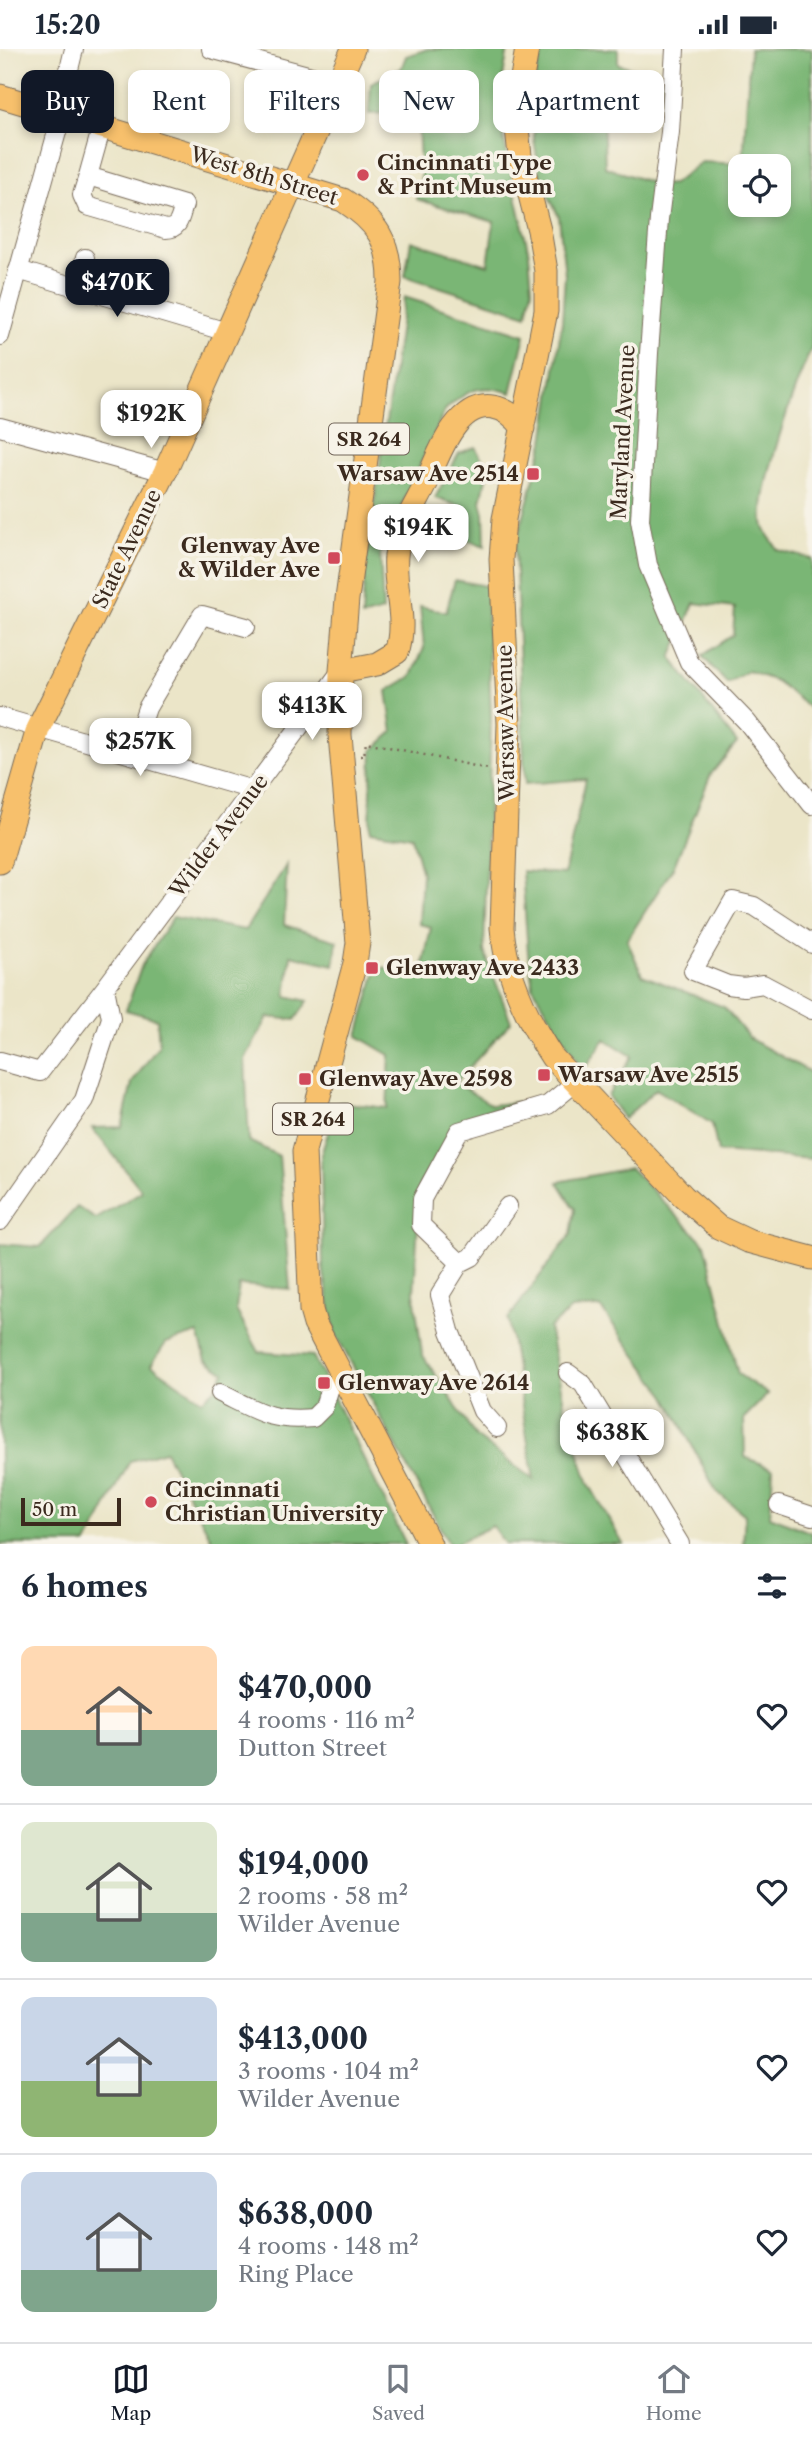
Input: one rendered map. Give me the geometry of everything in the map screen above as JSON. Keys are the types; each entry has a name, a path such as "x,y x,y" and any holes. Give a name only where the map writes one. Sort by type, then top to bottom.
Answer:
{"main road":[{"name":"State Avenue","path":"343,70 353,49"},
{"name":"Warsaw Avenue","path":"527,49 517,106 517,128 520,156 539,230 546,271 546,311 504,519 500,559 509,724 502,928 504,949 512,977 536,1033 552,1057 683,1196 718,1227 748,1241 812,1258"},
{"name":"West 8th Street","path":"0,96 21,102"},
{"name":"West 8th Street","path":"114,131 343,200 364,213 383,237 390,261 390,282 347,599 341,671"},
{"name":"State Avenue","path":"0,862 38,729 165,473 315,133"},
{"path":"341,671 377,664 397,652 402,632 396,571 400,539 457,422 476,407 486,406 497,407 508,413 517,419 523,428"},
{"name":"SR 264","path":"341,671 340,735 358,943 355,963 304,1151 311,1310 315,1324 343,1380 430,1544"}],"street":[{"path":"69,70 74,49"},
{"path":"211,49 268,56 304,70"},
{"name":"Maryland Avenue","path":"675,49 649,353 640,520 648,565 689,662 747,722 812,805"},
{"path":"0,336 57,133"},
{"path":"88,176 184,205 177,225 172,229 87,206 82,195 100,133"},
{"path":"76,287 85,258"},
{"path":"18,270 227,332"},
{"path":"0,427 165,473"},
{"path":"131,755 147,708 202,615 246,627"},
{"name":"Wilder Avenue","path":"0,1061 40,1072 341,671"},
{"path":"0,717 253,790"},
{"path":"812,944 754,906 733,901 692,971 727,985 744,987 763,984 812,1010"},
{"path":"0,1221 84,1100 111,1018 105,988"},
{"path":"460,1263 421,1225 422,1199 459,1131 548,1105 576,1082"},
{"path":"497,1428 482,1411 450,1331 440,1295 460,1263 472,1257 508,1206"},
{"path":"568,1373 583,1384 680,1544"},
{"path":"220,1393 267,1416 304,1419 313,1418 324,1407 330,1387 343,1380"},
{"path":"779,1505 812,1516"}],"path":[{"path":"356,755 364,756 366,742 508,774"}],"green space":[{"path":"428,49 508,49 504,70 493,70 493,133 504,133 529,254 532,289 527,315 405,276 411,241 488,265 494,222 416,199 421,181 418,133 479,133 479,70 399,70 406,56"},
{"path":"543,49 618,49 618,64 640,70 537,70"},
{"path":"750,49 812,49 812,347 779,437 763,511 765,530 778,550 812,559 812,710 776,681 748,671 727,683 702,656 733,635 735,608 694,603 671,658 737,743 711,774 674,866 627,940 642,975 724,1007 750,1039 812,1073 812,1159 718,1152 712,1124 656,1089 624,1119 608,1096 632,1056 605,1039 583,1071 533,987 522,871 564,874 586,779 525,784 515,547 544,442 562,322 565,275 559,217 541,180 534,133 604,133 605,167 658,185 673,184 701,162 728,163 728,217 791,217 791,154 744,154"},
{"path":"379,79 379,114 369,114 371,83"},
{"path":"404,297 525,335 511,393 491,388 475,390 460,397 445,410 380,553 383,611 362,617 365,568"},
{"path":"475,447 488,469 481,502 485,546 456,536 463,507 435,498 459,453"},
{"path":"455,580 486,586 491,718 484,951 511,1022 455,1083 492,1105 519,1102 453,1130 420,1184 414,1293 422,1354 476,1437 534,1480 508,1319 571,1234 575,1209 558,1182 630,1168 705,1244 738,1374 768,1394 744,1418 745,1457 773,1469 770,1516 812,1533 812,1544 743,1544 745,1515 716,1491 666,1396 600,1307 571,1309 549,1328 567,1419 589,1484 623,1544 505,1544 492,1526 455,1544 449,1544 335,1333 323,1268 321,1155 338,1102 387,1108 390,1055 358,1036 377,967 422,971 431,927 419,924 422,874 412,837 370,830 372,751 393,732 387,691 412,676 424,648 420,606 446,612"},
{"path":"287,864 284,925 337,941 334,965 291,955 286,996 308,1001 295,1020 268,1017 245,1059 249,1141 279,1156 290,1289 239,1285 236,1310 259,1352 313,1356 406,1544 214,1544 165,1451 130,1461 87,1544 0,1544 0,1244 40,1247 77,1207 96,1219 142,1191 92,1128 122,1127 132,1083 159,1045 157,1019 126,1010 142,965 173,917 245,930","holes":["198,1333 206,1360 224,1372 216,1388 202,1400 151,1365 166,1343"]}],"place":[{"name":"Cincinnati Type & Print Museum","path":"363,175"},
{"name":"Warsaw Ave 2514","path":"533,474"},
{"name":"Glenway Ave & Wilder Ave","path":"334,558"},
{"name":"Glenway Ave 2433","path":"372,968"},
{"name":"Warsaw Ave 2515","path":"544,1075"},
{"name":"Glenway Ave 2598","path":"305,1079"},
{"name":"Glenway Ave 2614","path":"324,1383"},
{"name":"Cincinnati Christian University","path":"151,1502"}]}
